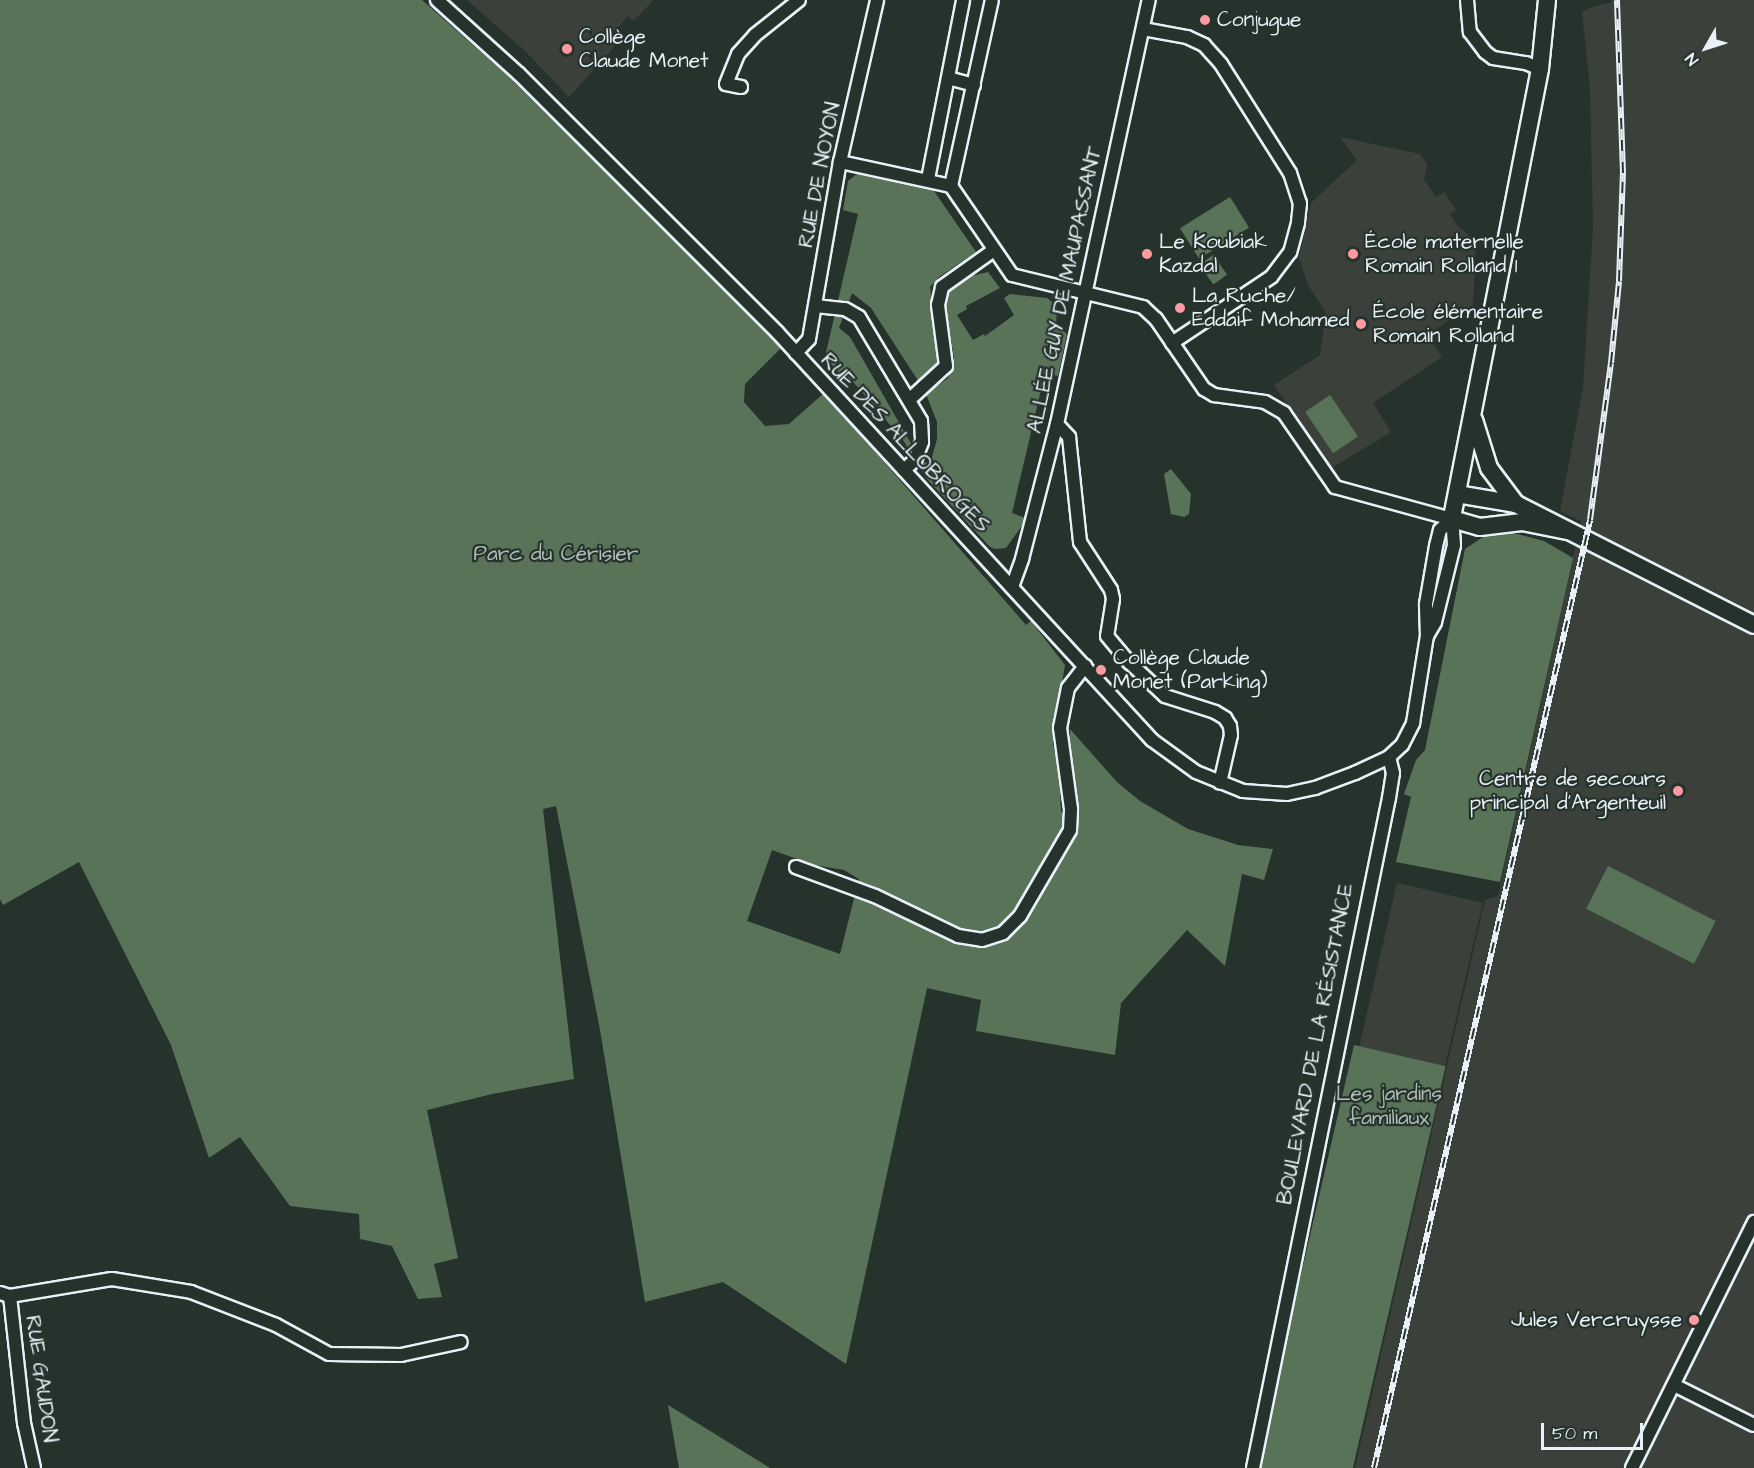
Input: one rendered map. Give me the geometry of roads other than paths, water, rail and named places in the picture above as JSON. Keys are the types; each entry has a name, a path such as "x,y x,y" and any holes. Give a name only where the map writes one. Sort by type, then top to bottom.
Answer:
{"main road":[{"path":"1546,0 1540,69 1452,519 1480,527 1522,522 1568,531"},
{"path":"1473,413 1477,436 1489,468 1516,504"},
{"path":"1457,494 1516,504 1754,625"}],"street":[{"name":"RUE DES ALLOBROGES","path":"437,0 519,74 796,353 1163,750 1196,772 1220,783 1243,791 1287,794 1315,788 1389,757"},
{"path":"741,87 726,84 738,54 755,35 799,0"},
{"name":"RUE DE NOYON","path":"796,353 809,339 840,162 877,0"},
{"path":"928,179 963,0"},
{"path":"951,186 992,0"},
{"name":"ALLÉE GUY DE MAUPASSANT","path":"1012,587 1022,560 1057,424 1149,0"},
{"path":"1467,0 1470,32 1485,52 1493,58 1527,63 1540,69"},
{"path":"1143,29 1187,37 1204,45 1221,64 1290,173 1300,203 1298,223 1290,252 1271,277 1172,343"},
{"path":"948,78 974,85"},
{"path":"840,162 928,179 951,186 1012,275 1143,307 1156,319 1204,389 1224,397 1265,402 1284,413 1335,487 1452,519 1454,545 1435,622 1427,636 1410,734 1389,757"},
{"path":"909,400 946,366 938,305 942,287 994,250"},
{"path":"815,306 845,309 859,317 909,400 924,429 922,442 915,459 904,470"},
{"path":"1057,424 1069,437 1080,542 1111,590 1113,598 1107,636 1136,669 1165,696 1215,712 1225,718 1230,726 1230,735 1220,783"},
{"path":"796,867 875,896 958,936 982,940 1003,933 1020,916 1070,831 1071,809 1060,728 1068,688 1084,666"},
{"name":"BOULEVARD DE LA RÉSISTANCE","path":"1253,1468 1389,798 1393,773 1389,757"},
{"path":"1632,1468 1754,1222"},
{"path":"5,1294 112,1279 191,1292 276,1325 329,1354 401,1355 461,1342"},
{"name":"RUE GAUDON","path":"5,1294 24,1423 34,1468"},
{"path":"1674,1386 1754,1425"}],"railway":[{"path":"1374,1468 1590,520 1611,363 1619,281 1623,173 1617,0"}],"place":[{"name":"Conjugue","path":"1205,20"},
{"name":"Collège Claude Monet","path":"567,49"},
{"name":"Le Koubiak Kazdal","path":"1147,254"},
{"name":"École maternelle Romain Rolland 1","path":"1353,254"},
{"name":"La Ruche/ Eddaif Mohamed","path":"1180,308"},
{"name":"École élémentaire Romain Rolland","path":"1361,324"},
{"name":"Collège Claude Monet (Parking)","path":"1101,670"},
{"name":"Centre de secours principal d'Argenteuil","path":"1678,791"},
{"name":"Jules Vercruysse","path":"1694,1320"}],"park label":[{"name":"Parc du Cérisier","path":"556,554"},
{"name":"Les jardins familiaux","path":"1389,1106"}]}
